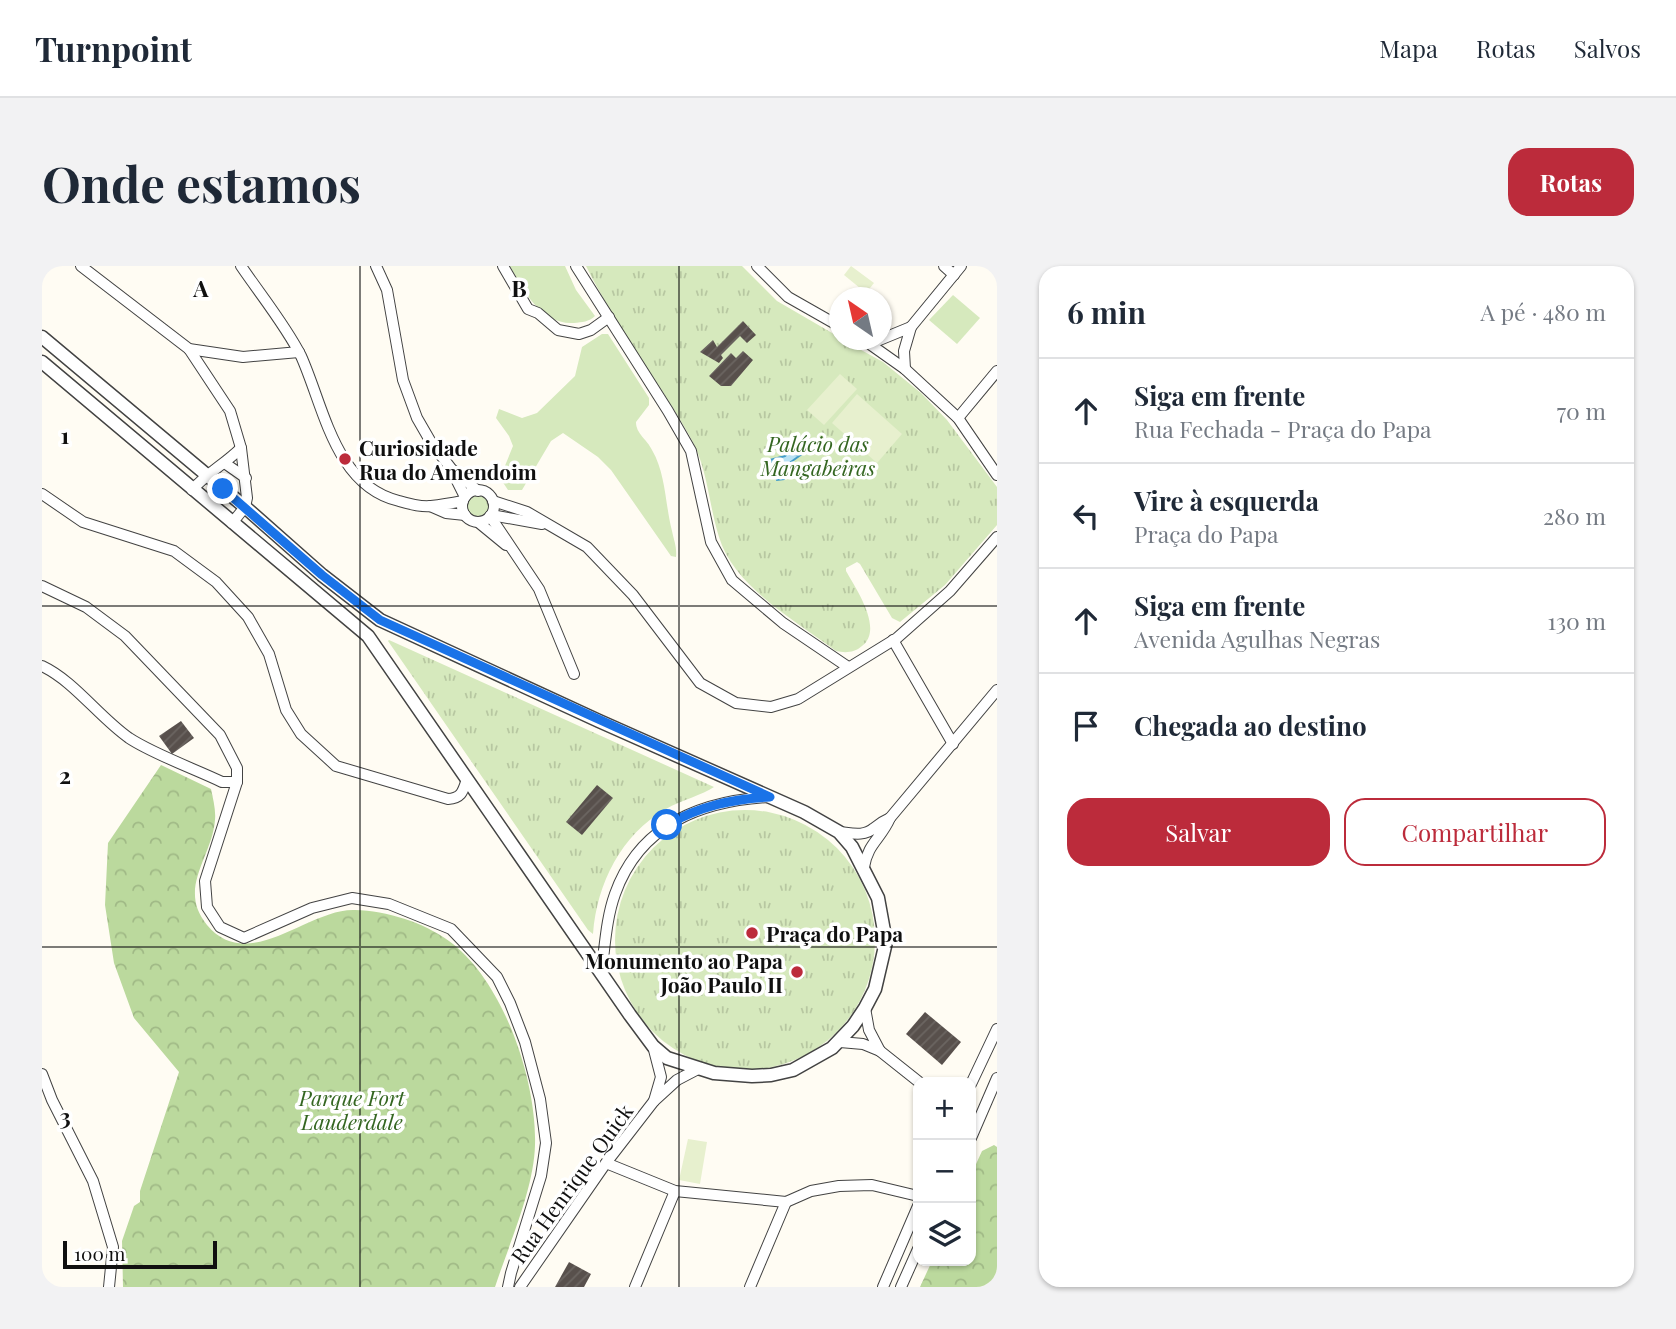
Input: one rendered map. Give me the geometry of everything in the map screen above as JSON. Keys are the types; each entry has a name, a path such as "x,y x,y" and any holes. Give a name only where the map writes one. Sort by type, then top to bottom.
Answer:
{"street":[{"path":"81,266 189,349 230,411 241,448 246,478 245,507 232,523"},
{"path":"241,266 299,352 330,431 348,468 372,490 393,500 465,515"},
{"path":"376,266 387,289 403,380 417,418 450,467 493,501 516,508 587,547 641,604 700,682 736,703 771,707 798,699 893,640 950,591 997,537"},
{"path":"503,266 528,309 558,330 579,334 609,317"},
{"path":"576,266 691,451 711,542 732,580 783,624 848,667"},
{"path":"757,266 788,297 829,320"},
{"path":"944,266 954,275"},
{"path":"905,369 904,351 911,327 961,266"},
{"path":"892,334 911,327"},
{"path":"42,337 322,575 380,620 804,812 839,832 864,867 878,898 886,942 875,989 865,1008 840,1042 793,1070 771,1075 730,1075 698,1069 667,1058 653,1045 601,974 368,636 42,362"},
{"path":"189,349 243,357 299,352"},
{"path":"879,350 905,369 958,418 997,475"},
{"path":"958,418 997,371"},
{"path":"192,490 206,474 226,464 241,448"},
{"path":"226,464 246,478"},
{"path":"450,467 464,499 465,515 468,519 478,522 517,555"},
{"path":"429,506 464,499 478,491"},
{"path":"42,494 83,522 174,551 216,582 248,617 270,654 286,710 301,734 336,766 448,799 457,799 462,794 467,779"},
{"path":"478,522 490,515 493,501"},
{"path":"490,515 549,525"},
{"path":"490,515 539,589 575,674"},
{"path":"42,586 86,607 125,636 220,735 237,768 237,782 205,881 206,906 220,927 244,938 312,908 352,898 389,904 451,929 497,977 525,1042 540,1099 546,1143 541,1176 508,1287"},
{"path":"368,636 380,620"},
{"path":"893,640 953,744"},
{"path":"42,666 53,671 102,718 131,740 222,782 237,782"},
{"path":"864,867 867,851 890,818 997,690"},
{"path":"601,974 615,894 637,853 652,837 667,825 723,801 770,797"},
{"path":"839,832 864,834 881,821 890,818"},
{"path":"865,1008 869,1030 880,1051"},
{"path":"974,1077 997,1030"},
{"path":"840,1042 863,1044 880,1051 913,1077"},
{"name":"Rua Henrique Quick","path":"653,1045 661,1077 654,1101"},
{"name":"Rua Henrique Quick","path":"520,1287 606,1163 654,1101 677,1080 698,1069"},
{"path":"42,1074 52,1100 93,1181 113,1247 108,1287"},
{"path":"976,1120 997,1078"},
{"path":"606,1163 675,1191 786,1202 811,1191 839,1186 872,1185 913,1195"},
{"path":"635,1287 675,1191"},
{"path":"750,1287 786,1202"},
{"path":"883,1287 913,1218"},
{"path":"901,1287 913,1260"}],"green space":[{"path":"510,266 565,266 576,290 595,316 588,321 574,323 552,318 534,304"},
{"name":"Palácio das Mangabeiras","path":"586,266 742,266 777,301 829,331 829,350 861,350 883,362 921,393 947,420 997,487 997,525 945,585 900,622 892,618 860,564 857,562 846,568 866,609 870,630 868,639 859,648 849,652 836,651 785,615 738,572 719,537 704,472 695,447"},
{"path":"851,266 874,283 871,287 859,287 844,275"},
{"path":"953,295 980,318 957,344 929,320"},
{"path":"602,334 608,334 649,398 649,405 636,422 636,426 657,459 665,489 676,557 671,556 611,470 598,457 563,433 551,441 522,490 508,490 500,478 513,446 496,418 499,409 522,418 537,413 575,376 582,347"},
{"path":"840,374 857,389 824,425 807,410"},
{"path":"857,394 902,434 877,463 832,423"},
{"path":"478,494 486,498 490,506 486,514 478,518 470,514 466,506 470,498"},
{"path":"389,640 714,787 666,809 636,832 614,862 606,879 595,915 593,934 588,930"},
{"name":"Parque Fort Lauderdale","path":"161,765 211,789 215,808 213,834 199,873 195,898 207,925 223,939 241,943 260,942 337,912 355,910 380,913 416,923 439,934 468,958 486,980 513,1033 523,1062 530,1091 535,1145 526,1198 495,1287 123,1287 122,1241 134,1206 140,1202 140,1191 179,1072 134,1018 114,963 105,905 108,843"},
{"path":"745,810 795,820 817,832 837,848 853,868 865,890 875,940 865,990 853,1012 837,1032 817,1048 795,1060 745,1070 695,1060 673,1048 653,1032 637,1012 625,990 615,940 625,890 637,868 653,848 673,832 695,820"},
{"path":"688,1139 707,1142 700,1184 679,1180"},
{"path":"994,1145 997,1147 997,1287 920,1287 930,1266 976,1266 976,1164 982,1151"}],"water":[{"path":"795,447 799,447 802,454 788,464 784,479 777,480 770,460 785,456"}],"building":[{"path":"743,321 756,335 747,343 740,336 721,355 723,358 719,363 700,352 713,340 717,347"},
{"path":"743,351 753,360 731,386 721,386 709,376 731,353 736,358"},
{"path":"181,721 194,738 172,754 159,736"},
{"path":"597,785 613,798 582,835 566,822"},
{"path":"925,1012 961,1042 942,1065 906,1034"},
{"path":"569,1262 591,1274 584,1287 555,1287"}],"place":[{"name":"Curiosidade Rua do Amendoim","path":"345,459"},
{"name":"Praça do Papa","path":"752,933"},
{"name":"Monumento ao Papa João Paulo II","path":"797,972"}],"route":[{"path":"223,489 322,575 380,620 770,797 723,801 667,825"}]}
